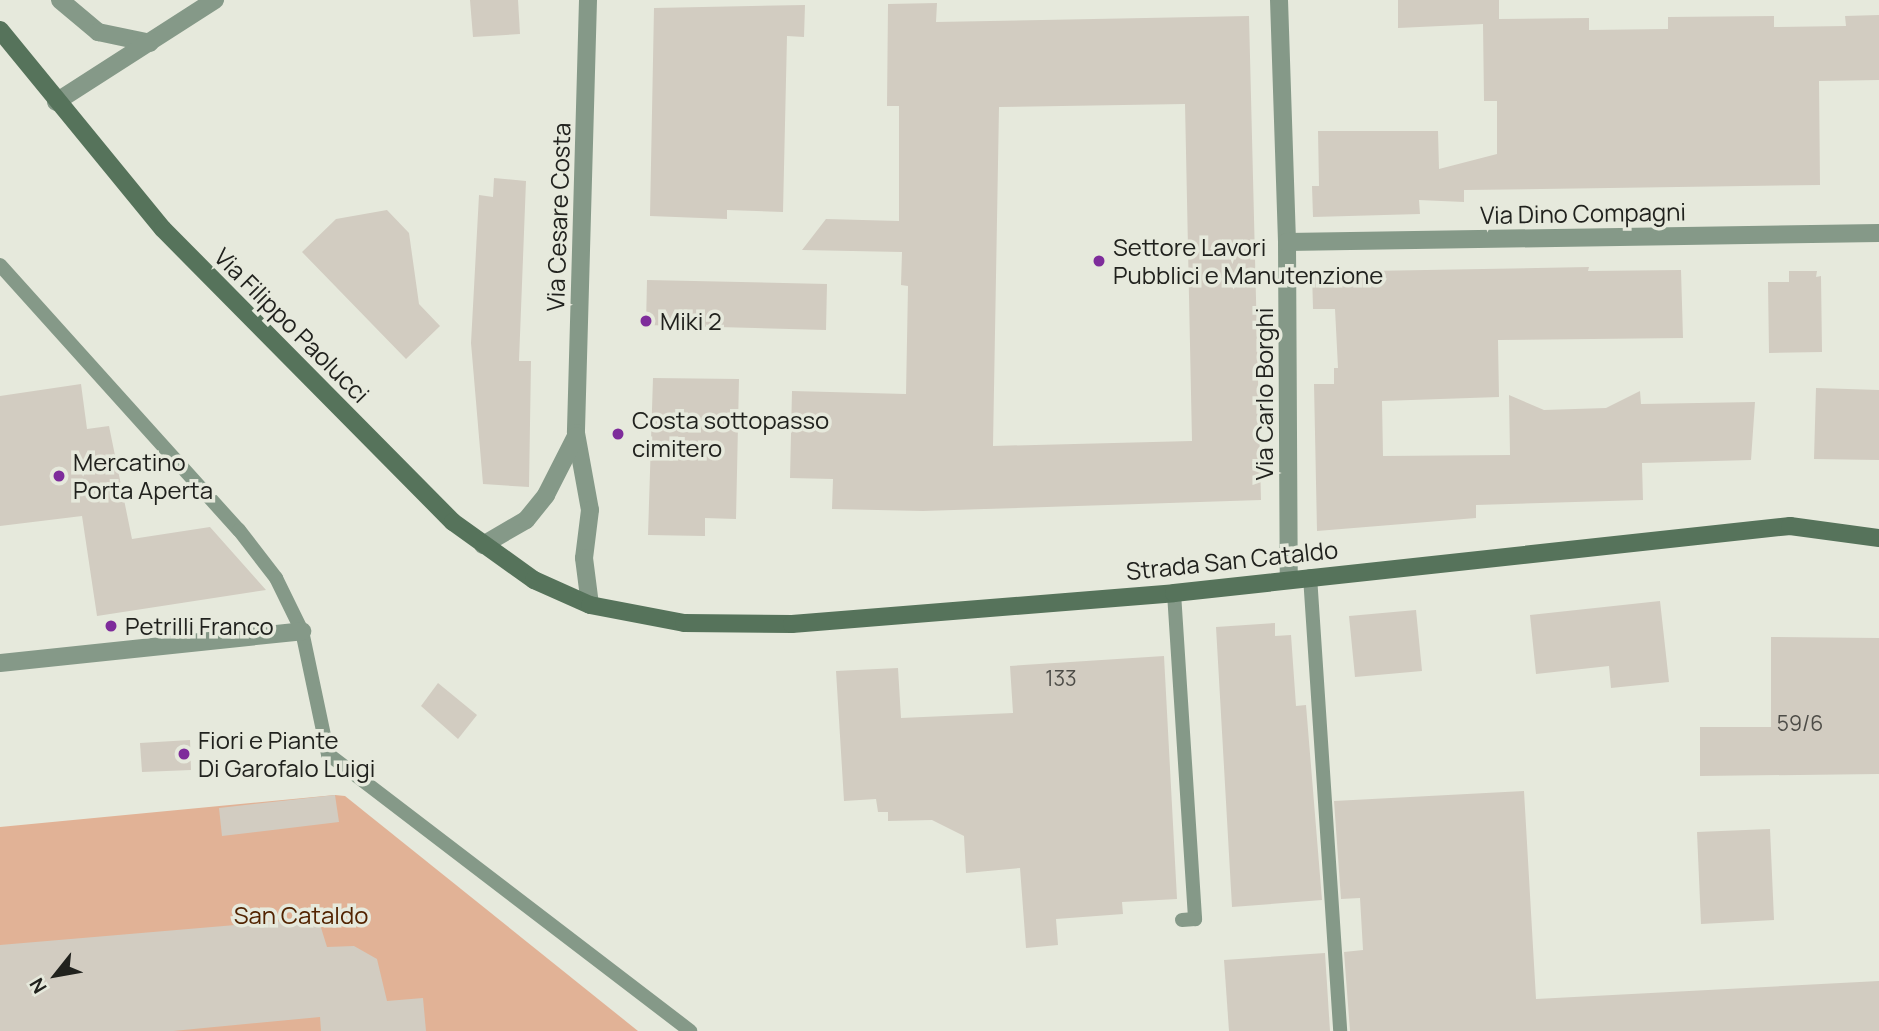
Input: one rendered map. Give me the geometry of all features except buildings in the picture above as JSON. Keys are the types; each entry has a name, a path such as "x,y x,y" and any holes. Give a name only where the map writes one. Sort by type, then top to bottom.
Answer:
{"street":[{"path":"60,0 98,32 150,43"},
{"path":"56,102 215,0"},
{"name":"Via Cesare Costa","path":"589,0 576,436 590,510 584,558 590,605"},
{"name":"Via Carlo Borghi","path":"1279,0 1287,242 1289,578"},
{"name":"Via Filippo Paolucci","path":"0,30 56,102 163,229 443,513 534,580 590,605"},
{"name":"Via Dino Compagni","path":"1287,242 1879,233"},
{"name":"Via Cesare Costa","path":"483,545 526,520 546,495 576,436"},
{"name":"Strada San Cataldo","path":"590,605 684,623 792,624 1174,593 1289,578 1790,526 1879,538"},
{"path":"0,663 302,631"}],"lane":[{"path":"0,265 239,530 276,579 302,631 328,754 690,1031"},
{"path":"1310,576 1340,1031"},
{"path":"1174,593 1195,919 1182,920"}],"green space":[{"name":"San Cataldo","path":"345,796 638,1031 0,1031 0,827"}],"place":[{"name":"Settore Lavori Pubblici e Manutenzione","path":"1099,261"},
{"name":"Miki 2","path":"646,321"},
{"name":"Costa sottopasso cimitero","path":"618,434"},
{"name":"Mercatino Porta Aperta","path":"59,476"},
{"name":"Petrilli Franco","path":"111,626"},
{"name":"Fiori e Piante Di Garofalo Luigi","path":"184,754"}]}
